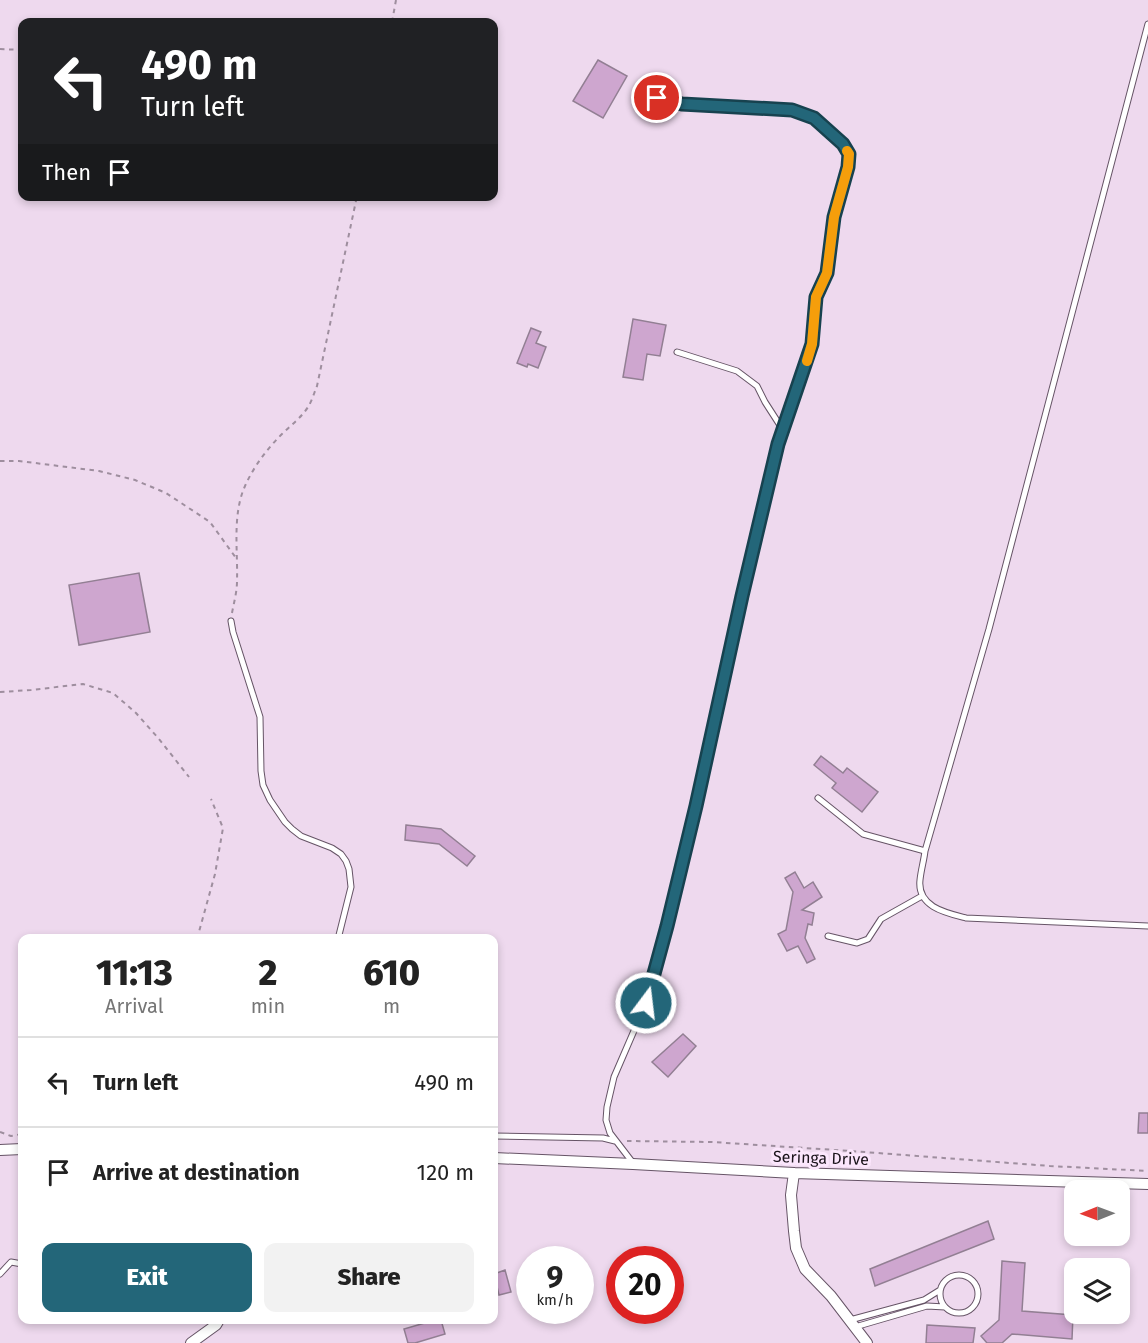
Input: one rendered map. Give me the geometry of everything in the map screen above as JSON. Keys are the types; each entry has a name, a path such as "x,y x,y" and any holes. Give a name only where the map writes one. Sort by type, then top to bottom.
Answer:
{"street":[{"path":"0,1149 18,1149"},
{"name":"Seringa Drive","path":"498,1158 795,1173 1148,1184"},
{"path":"795,1173 791,1195 796,1248 805,1269 831,1296 867,1343"},
{"path":"191,1343 217,1324"}],"lane":[{"path":"1148,24 989,629 925,851 919,882 922,896 929,904 943,913 966,918 1148,926"},
{"path":"633,1164 610,1133 606,1120 607,1107 614,1077 646,1003 667,926 778,444 812,344 816,297 827,273 834,217 848,167 849,154 843,144 814,118 792,110 682,104 657,98"},
{"path":"677,352 737,370 757,386 783,430"},
{"path":"231,621 260,717 261,771 263,785 270,800 292,829 301,836 326,844 341,854 349,869 351,887 339,934"},
{"path":"818,798 863,834 925,851"},
{"path":"828,936 857,943 868,939 881,919 922,896"},
{"path":"498,1136 603,1138 617,1141"},
{"path":"0,1274 10,1262 18,1263"},
{"path":"957,1275 968,1277 973,1281 978,1290 976,1302 968,1311 956,1313 945,1307 939,1296 946,1279 957,1275"},
{"path":"853,1324 924,1300 940,1290"},
{"path":"853,1324 927,1306 945,1307"}],"path":[{"path":"393,18 396,0"},
{"path":"0,49 18,51"},
{"path":"231,621 237,595 238,512 244,488 257,463 309,405 317,386 356,201"},
{"path":"0,461 19,461 99,471 145,484 166,493 210,522 236,558"},
{"path":"0,692 83,684 112,693 159,739 189,777"},
{"path":"198,934 215,874 223,828 211,800"},
{"path":"0,1132 11,1136 18,1135"},
{"path":"617,1141 712,1142 1050,1166 1148,1170"}],"building":[{"path":"598,60 627,76 603,118 573,101"},
{"path":"633,319 666,325 660,356 647,354 643,380 623,377"},
{"path":"531,328 541,332 536,343 546,347 538,368 517,363"},
{"path":"139,573 150,632 79,645 69,585"},
{"path":"821,756 843,773 847,768 878,792 862,812 832,788 836,783 814,765"},
{"path":"406,825 441,829 475,856 467,866 439,844 405,840"},
{"path":"795,872 804,888 813,882 822,897 802,910 814,913 812,925 808,924 805,938 815,959 807,963 798,946 787,951 778,934 786,930 793,892 785,878"},
{"path":"683,1034 696,1046 668,1077 652,1062"},
{"path":"1139,1113 1148,1113 1148,1133 1138,1133"},
{"path":"988,1221 994,1239 875,1286 870,1269"},
{"path":"1002,1261 1025,1263 1022,1311 1064,1314 1064,1324 1073,1324 1072,1339 1012,1334 1002,1343 987,1343 981,1336 999,1320"},
{"path":"505,1270 511,1292 499,1295 498,1273"},
{"path":"421,1324 442,1324 445,1334 408,1343 404,1329"},
{"path":"927,1325 975,1328 973,1343 926,1343"}],"slow traffic":[{"path":"807,361 812,344 816,297 827,273 834,217 848,167 849,154 847,151"}],"route":[{"path":"646,1003 696,806 778,444 812,344 816,297 827,273 834,217 848,167 849,154 843,144 814,118 792,110 682,104 657,98"}]}
